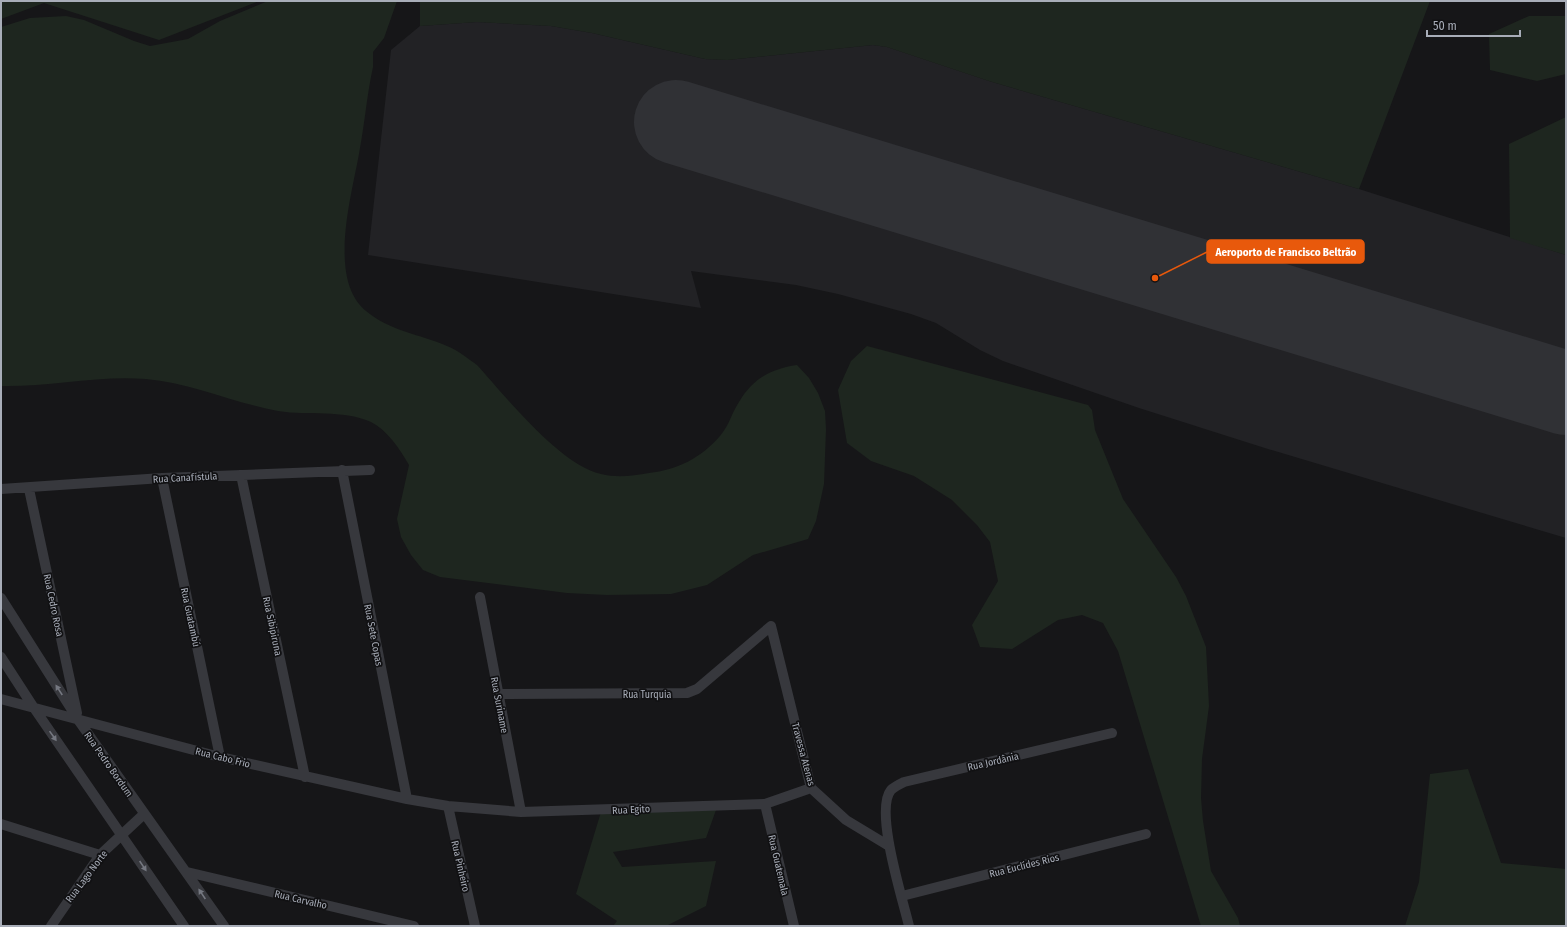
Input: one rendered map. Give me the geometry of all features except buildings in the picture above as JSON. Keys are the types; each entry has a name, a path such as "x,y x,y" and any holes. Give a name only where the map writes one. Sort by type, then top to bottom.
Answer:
{"street":[{"name":"Rua Sete Copas","path":"342,470 407,799"},
{"name":"Rua Canafístula","path":"1,490 162,478 370,470"},
{"name":"Rua Sibipiruna","path":"241,474 305,777"},
{"name":"Rua Guatambú","path":"162,478 220,757"},
{"name":"Rua Cedro Rosa","path":"29,489 79,721"},
{"name":"Rua Suriname","path":"480,597 521,812"},
{"name":"Rua Pedro Bordum","path":"1,598 79,721 224,926"},
{"name":"Rua Turquia","path":"498,694 688,693 697,689 771,626"},
{"name":"Travessa Atenas","path":"771,626 811,788 846,820 889,846"},
{"path":"1,657 34,708 184,926"},
{"name":"Rua Cabo Frio","path":"1,699 79,721 220,757 407,799 448,806"},
{"name":"Rua Jordânia","path":"889,846 886,804 891,790 904,782 1112,733"},
{"name":"Rua Egito","path":"448,806 521,812 765,804 811,788"},
{"name":"Rua Guatemala","path":"765,804 794,926"},
{"name":"Rua Pinheiro","path":"448,806 474,926"},
{"name":"Rua Lago Norte","path":"51,926 100,855 144,814"},
{"path":"1,824 100,855"},
{"name":"Rua Euclídes Rios","path":"902,896 1146,834"},
{"path":"889,846 909,926"},
{"name":"Rua Carvalho","path":"187,872 414,926"}],"shaded area":[{"path":"1,1 259,1 159,40 44,3 1,19"},
{"path":"268,1 397,1 384,38 373,52 373,67 345,234 347,278 354,296 366,311 375,318 395,328 447,346 462,354 477,365 518,411 551,444 568,458 585,468 607,475 631,476 669,469 697,457 720,436 736,406 750,387 771,372 797,365 809,378 818,393 825,411 826,429 824,484 816,521 808,539 753,555 707,585 671,594 607,595 567,593 440,577 423,570 411,555 401,537 397,519 409,465 388,435 377,425 371,422 360,418 337,414 278,411 163,381 146,379 128,378 37,385 1,386 1,27 30,18 66,16 84,20 134,41 150,46 188,39 220,21"},
{"path":"420,1 1430,1 1359,189 989,81 887,47 873,45 727,60 705,59 592,33 551,26 477,22 420,26"},
{"path":"1529,16 1566,16 1566,74 1537,81 1490,70 1489,34"},
{"path":"477,22 551,26 592,33 705,59 727,60 873,45 887,47 989,81 1359,189 1566,255 1566,538 1268,449 1139,408 1003,361 980,350 936,323 911,314 838,294 796,285 691,271 701,308 368,255 391,50 420,26"},
{"path":"1566,117 1566,255 1510,238 1509,144"},
{"path":"867,346 1088,405 1092,410 1095,430 1123,499 1176,577 1186,596 1206,647 1209,706 1202,759 1201,798 1203,821 1211,871 1238,918 1240,926 1201,926 1118,651 1103,623 1082,615 1058,620 1012,649 980,647 972,625 998,581 990,542 977,525 952,500 914,476 871,461 847,443 838,390 851,361"},
{"path":"1468,769 1501,863 1566,869 1566,926 1405,926 1419,882 1430,774"},
{"path":"716,810 706,838 613,852 622,867 716,861 706,906 666,926 613,926 617,921 576,894 601,812"}],"runway":[{"path":"676,122 1566,393"}],"place":[{"name":"Aeroporto de Francisco Beltrão","path":"1155,278"}]}
